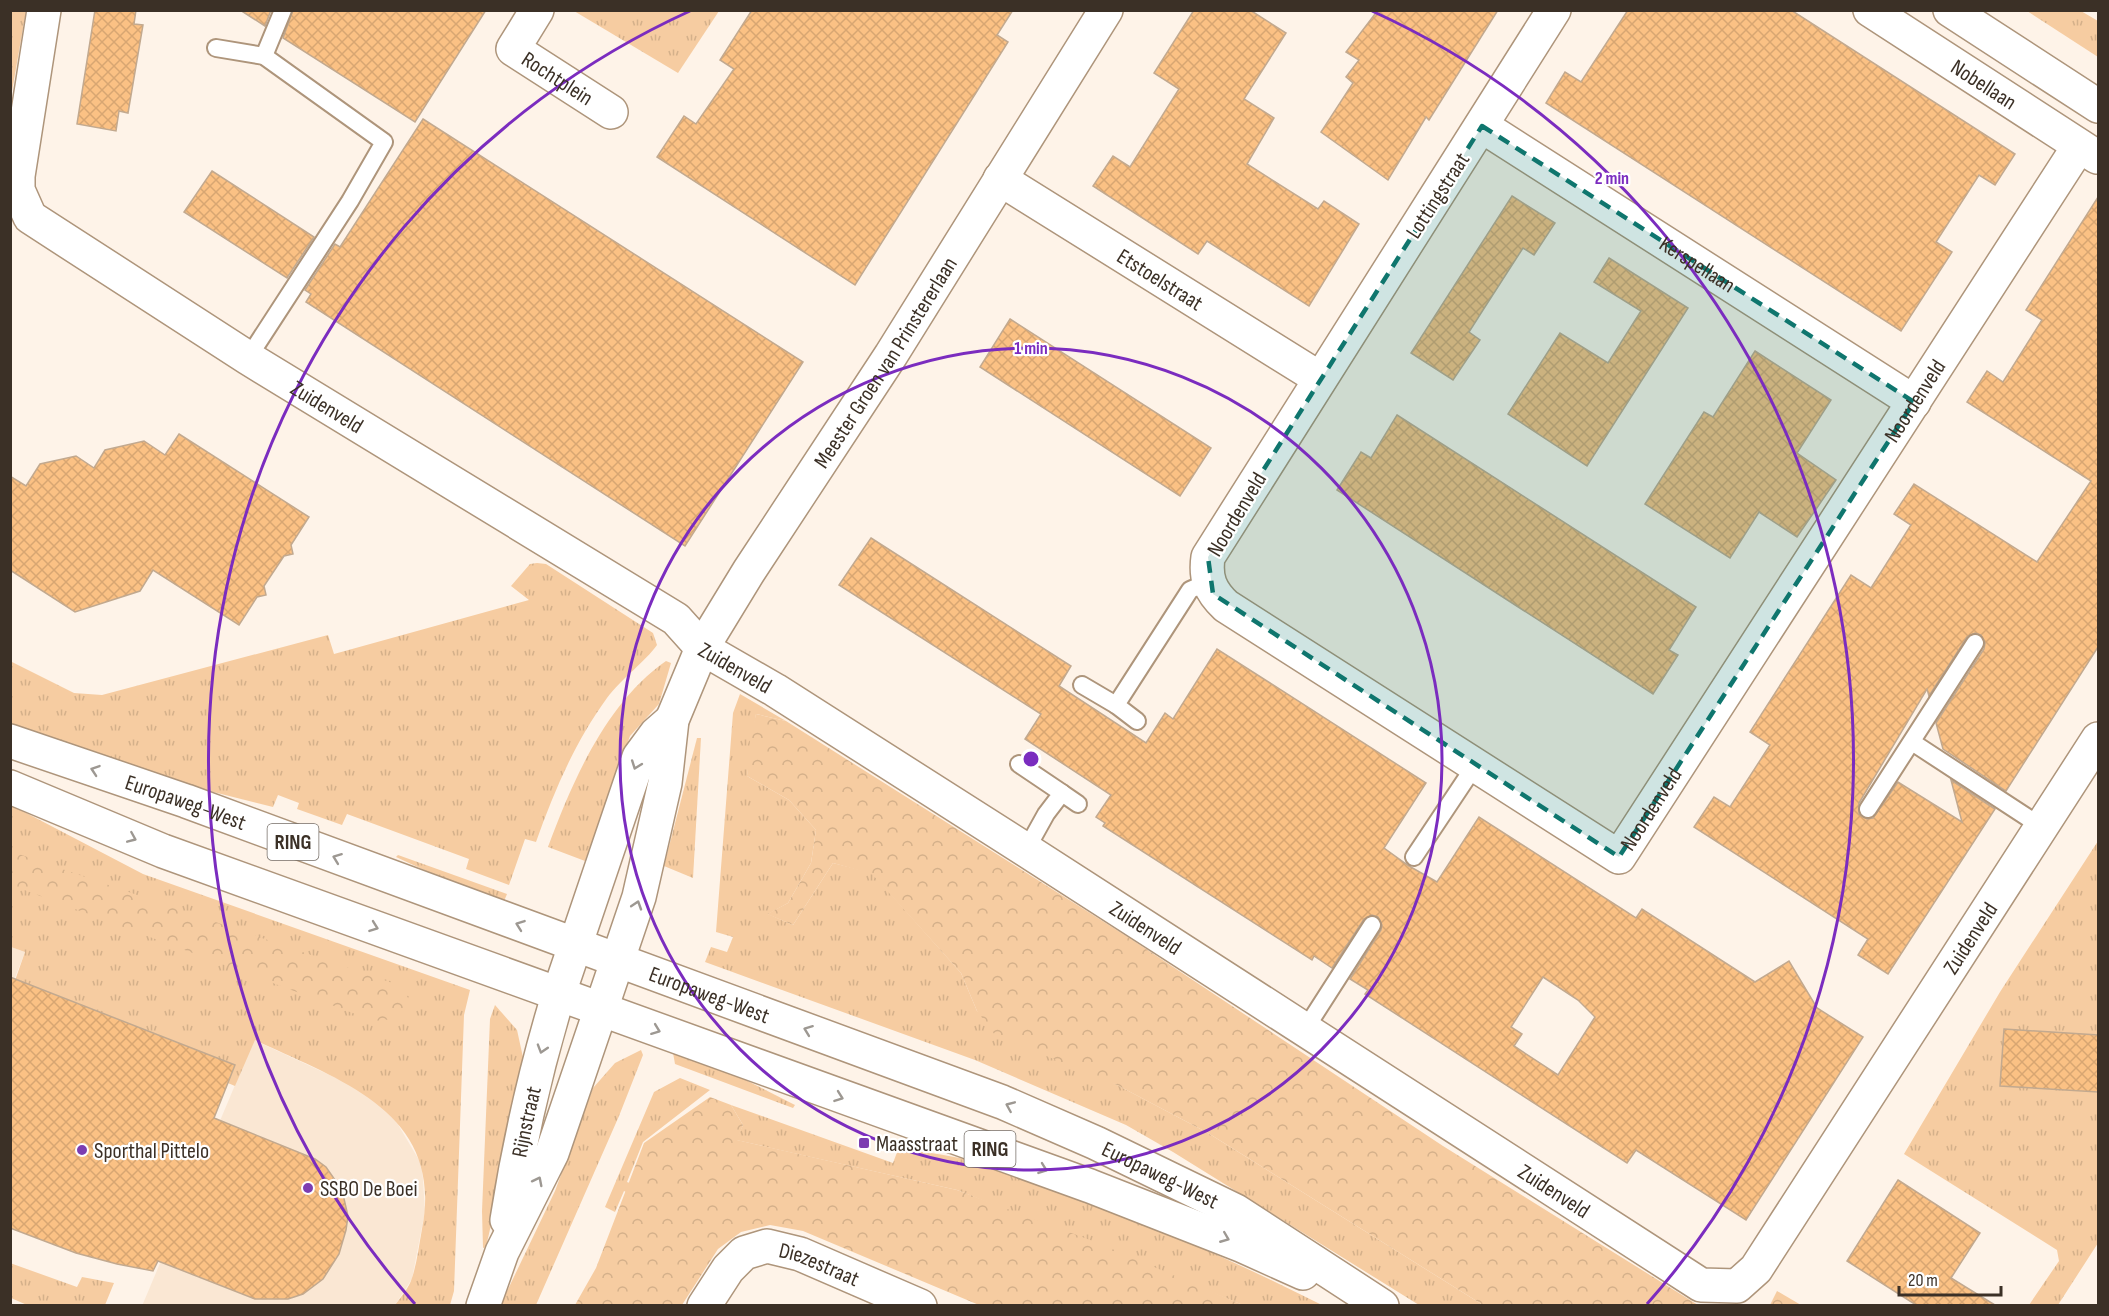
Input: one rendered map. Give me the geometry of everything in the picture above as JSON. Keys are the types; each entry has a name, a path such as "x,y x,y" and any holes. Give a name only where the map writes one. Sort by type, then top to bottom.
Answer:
{"street":[{"name":"Zuidenveld","path":"44,10 18,176 18,190 30,217 248,358 676,619 702,648 775,690 1026,850 1701,1285 1737,1286 1756,1269 2098,739"},
{"name":"Rochtplein","path":"537,10 513,49 611,112"},
{"name":"Meester Groen van Prinstererlaan","path":"618,960 639,897 665,783 672,720 702,648 749,571 891,355 1106,10"},
{"name":"Lottingstraat","path":"1319,378 1554,10"},
{"name":"Nobellaan","path":"1870,10 2089,152"},
{"name":"Nobellaan","path":"1950,10 2098,106"},
{"name":"Kerspellaan","path":"1482,126 1914,402"},
{"name":"Noordenveld","path":"1319,378 1208,557 1208,582 1214,594 1226,606 1619,857 1914,402 2089,152"},
{"name":"Etstoelstraat","path":"1000,179 1319,378"},
{"name":"Meester Groen van Prinstererlaan","path":"575,945 639,757 656,734 672,720"},
{"name":"Europaweg-West","path":"10,741 186,801 1002,1102 1096,1143 1236,1211 1382,1305"},
{"name":"Europaweg-West","path":"10,787 163,851 1176,1219 1243,1246 1373,1305"},
{"name":"Rijnstraat","path":"502,1252 518,1149 538,1063 575,945"},
{"name":"Rijnstraat","path":"483,1305 502,1252 552,1153 618,960"},
{"name":"Diezestraat","path":"704,1305 728,1269 744,1253 767,1246 800,1254 920,1305"}],"lane":[{"path":"264,56 283,10"},
{"path":"216,48 264,56 384,142 350,201 248,358"},
{"path":"1116,705 1190,590 1208,582"},
{"path":"1868,809 1975,643"},
{"path":"1082,685 1116,705 1137,721"},
{"path":"1912,742 2042,827"},
{"path":"1019,764 1078,804"},
{"path":"1414,857 1476,764"},
{"path":"1026,850 1062,794"},
{"path":"1304,1031 1372,924"}],"highlighted area":[{"path":"1482,126 1914,402 1619,857 1213,594 1208,557"}],"shaded area":[{"path":"11,947 25,952 11,988"},
{"name":"SSBO De Boei","path":"254,1040 360,1089 393,1116 422,1165 425,1211 412,1279 395,1305 142,1306"}],"green space":[{"path":"10,11 26,11 11,97"},
{"path":"574,11 719,11 678,73"},
{"path":"2027,11 2081,11 2098,21 2098,57"},
{"path":"530,564 546,564 653,633 657,645 607,698 585,732 566,767 536,842 525,839 509,885 466,869 469,859 347,814 342,825 297,809 299,803 278,795 273,807 114,767 11,730 10,661 74,693 102,695 328,635 334,654 529,600 511,586"},
{"path":"666,661 671,663 659,704 630,736 585,861 548,847 581,770 609,721 645,678"},
{"path":"740,694 786,721 756,714 747,776 789,800 816,830 811,863 788,903 768,914 793,925 833,863 872,873 961,973 977,1011 1208,1133 1483,1305 1419,1305 1126,1125 975,1060 705,962 711,947 727,952 733,937 716,932 733,713"},
{"path":"756,714 786,721 1131,939 1443,1146 1698,1305 1483,1305 1208,1133 1117,1085 995,1035 977,1011 961,973 872,874 833,863 793,925 767,914 788,903 811,863 816,830 789,800 747,776 750,740"},
{"path":"697,738 701,738 693,878 664,866"},
{"path":"11,805 143,874 470,990 464,1015 454,1291 450,1305 395,1305 405,1292 414,1272 422,1229 425,1189 417,1156 401,1128 379,1106 320,1070 255,1040 235,1086 11,992 25,952 11,947"},
{"path":"2098,841 2098,1243 2058,1305 2029,1305 2059,1261 2057,1250 1904,1154 2000,992"},
{"path":"10,851 401,986 411,1003 403,1018 374,1021 11,885"},
{"path":"398,855 507,894 502,906 396,857"},
{"path":"495,1005 517,1030 524,1062 518,1105 486,1247 483,1248 482,1211 490,1019"},
{"path":"672,1047 708,1061 795,1105 793,1108 675,1064"},
{"path":"641,1050 643,1055 619,1116 536,1305 500,1306 555,1191 593,1088 615,1063"},
{"path":"680,1078 710,1090 643,1142 627,1182 632,1184 628,1193 624,1191 615,1212 605,1207 654,1092"},
{"path":"710,1097 731,1105 743,1125 737,1140 957,1190 1098,1243 1243,1305 979,1305 803,1231 770,1225 741,1232 718,1249 682,1305 575,1305 596,1268 644,1143"},
{"path":"731,1105 893,1163 899,1147 974,1161 1028,1178 1156,1228 1322,1305 1243,1305 957,1190 736,1140 743,1125"},
{"path":"10,1263 77,1287 82,1277 114,1283 105,1305 27,1305 11,1298"},
{"path":"1777,1291 1801,1305 1770,1305"}],"building":[{"path":"95,10 136,10 134,24 143,25 128,113 119,111 116,131 77,124"},
{"path":"240,10 271,10 265,26"},
{"path":"293,10 486,10 415,122 283,38"},
{"path":"752,10 1013,10 997,35 1008,42 855,285 657,157 684,116 696,124 734,69 720,60"},
{"path":"1194,10 1250,10 1286,33 1244,99 1274,118 1247,164 1318,209 1324,201 1359,224 1309,306 1207,241 1198,254 1093,186 1113,156 1130,167 1179,89 1154,73"},
{"path":"1378,10 1498,10 1429,120 1426,117 1388,180 1321,132 1353,83 1346,77 1359,60 1346,52"},
{"path":"1628,10 1791,10 2015,154 1995,185 1979,175 1936,242 1952,252 1901,331 1546,103 1565,72 1581,82"},
{"path":"423,119 803,362 685,546 306,302 311,294 305,290 335,244 340,247"},
{"path":"212,171 314,237 287,278 184,212"},
{"path":"1512,196 1555,223 1534,255 1523,248 1469,332 1480,340 1453,380 1411,353"},
{"path":"2098,197 2098,647 2006,791 1943,749 1936,723 1984,649 1985,643 1981,635 1975,633 1967,637 1929,696 1927,689 1859,803 1859,814 1867,819 1873,818 1898,782 1962,822 1951,780 1995,809 1888,974 1858,955 1868,939 1694,827 1714,797 1730,807 1770,745 1750,732 1851,575 1871,588 1911,525 1894,514 1914,484 2037,562 2091,481 1967,402 1987,371 2003,382 2042,320 2026,310"},
{"path":"1609,258 1688,308 1587,466 1508,414 1560,333 1608,363 1641,311 1594,282"},
{"path":"1010,319 1211,448 1180,496 980,367"},
{"path":"1755,351 1831,400 1797,453 1836,480 1797,537 1759,512 1730,558 1645,504 1704,412 1713,417"},
{"path":"1397,415 1696,607 1669,650 1678,655 1653,694 1337,490 1361,452 1371,458"},
{"path":"179,434 309,517 291,545 293,554 284,556 264,586 266,595 257,597 239,625 153,570 140,591 75,612 10,570 10,476 26,486 40,464 76,456 94,468 105,450 144,441 165,455"},
{"path":"871,538 1071,666 1059,686 1146,743 1165,713 1173,719 1217,649 1426,783 1384,848 1409,866 1437,882 1479,817 1636,918 1642,909 1755,982 1789,961 1817,1008 1863,1037 1746,1220 1636,1150 1627,1163 1365,994 1368,990 1350,979 1381,930 1382,925 1378,917 1372,915 1364,919 1332,968 1314,956 1312,960 1103,826 1105,823 1096,817 1111,795 1025,739 1041,714 839,585","holes":["1543,977 1578,1000 1595,1017 1558,1075 1514,1046 1522,1034 1511,1027"]},
{"path":"10,977 235,1065 214,1118 315,1159 326,1167 342,1190 348,1216 346,1230 339,1254 323,1279 303,1294 288,1299 255,1299 158,1261 153,1271 117,1264 76,1253 10,1228"},
{"path":"2004,1029 2098,1035 2098,1092 2000,1086"},
{"path":"1898,1180 1980,1233 1951,1278 1995,1305 1916,1305 1847,1261"}],"place":[{"name":"Maasstraat","path":"864,1143"},
{"name":"Sporthal Pittelo","path":"82,1150"},
{"name":"SSBO De Boei","path":"308,1188"}]}
